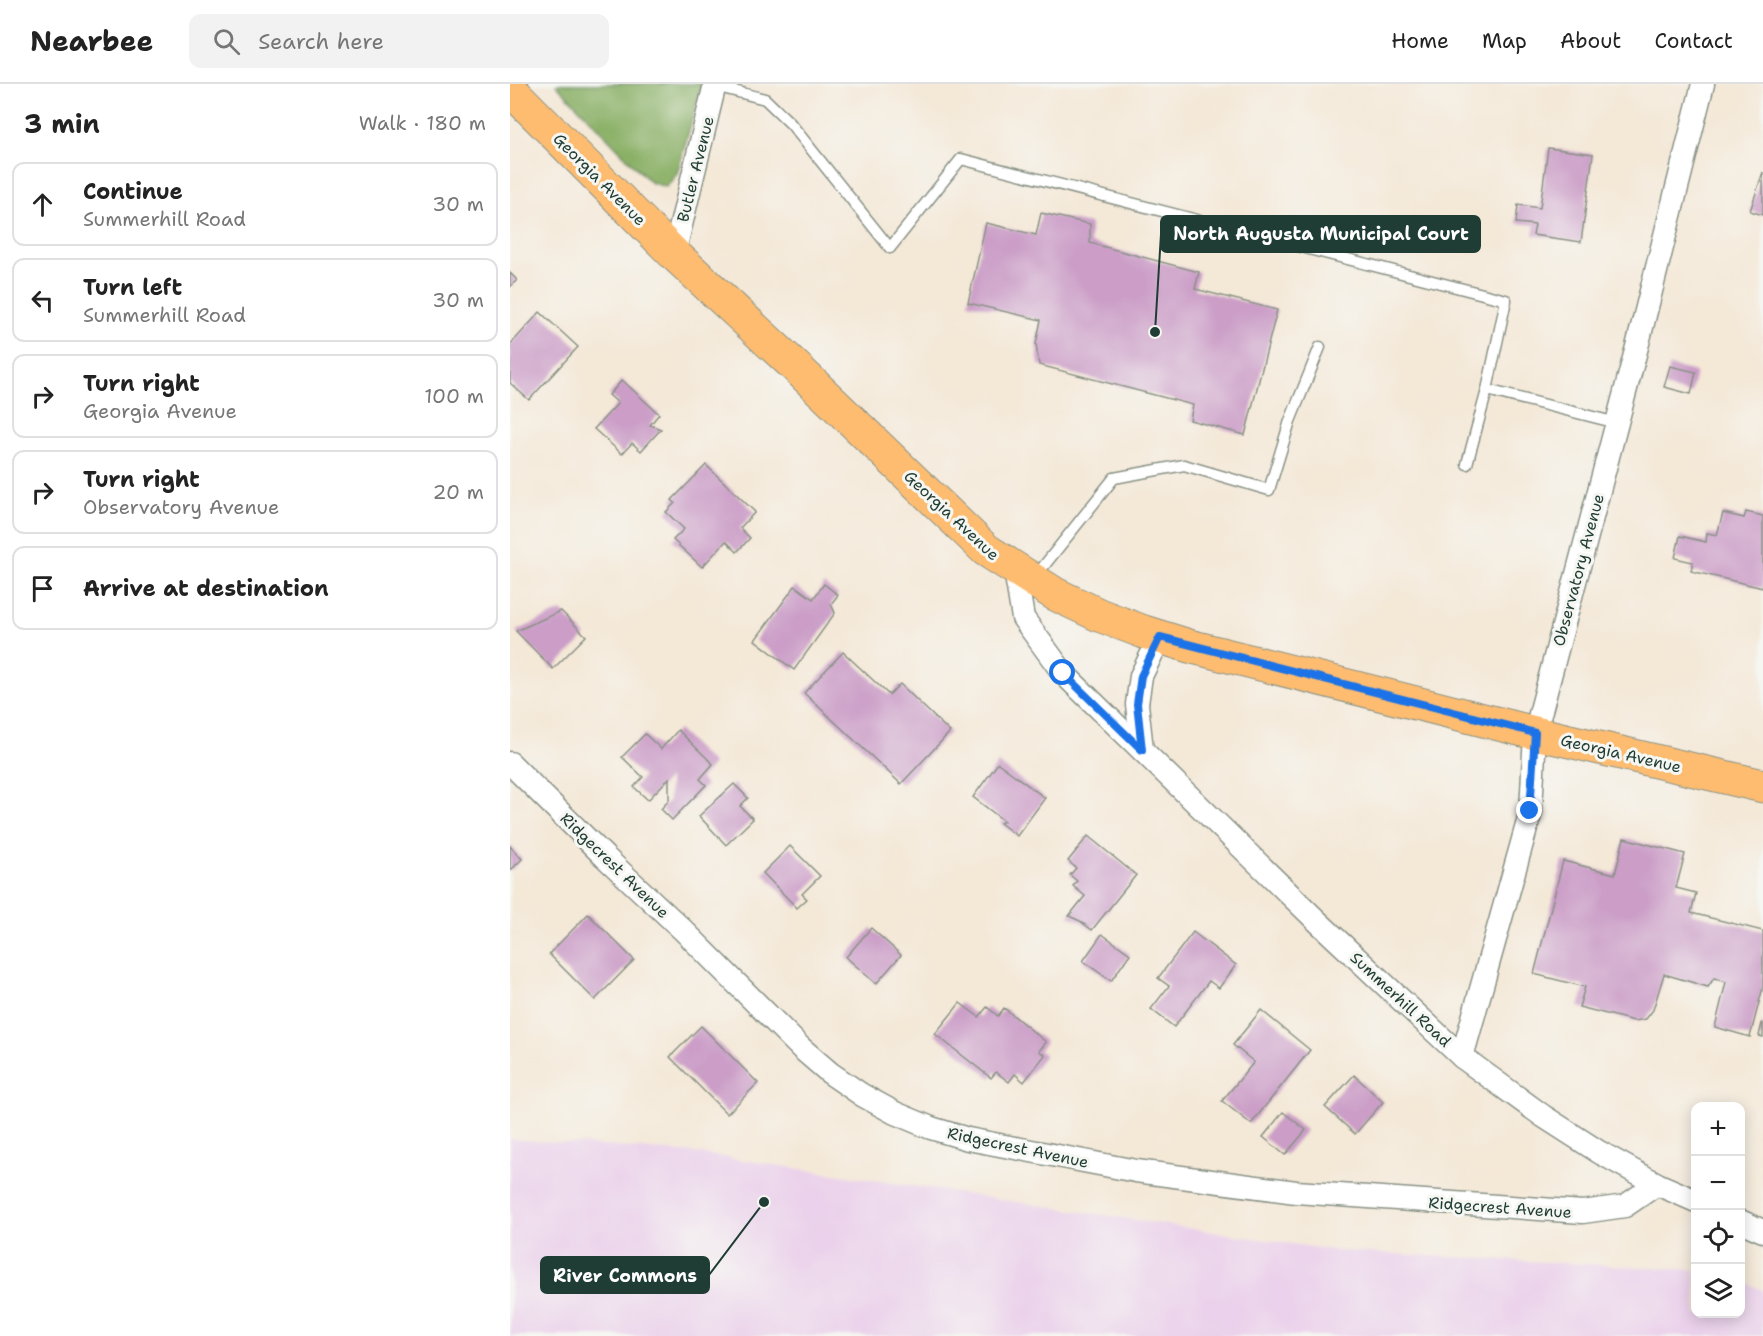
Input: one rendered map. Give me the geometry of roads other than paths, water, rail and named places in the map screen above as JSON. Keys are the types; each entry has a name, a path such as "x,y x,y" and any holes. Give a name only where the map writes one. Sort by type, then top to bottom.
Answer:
{"main road":[{"name":"Georgia Avenue","path":"510,89 674,254 986,550 1055,594 1099,615 1160,637 1535,733 1763,786"}],"street":[{"name":"Observatory Avenue","path":"1462,1057 1530,811 1535,733 1703,84"},
{"name":"Butler Avenue","path":"674,254 715,85"},
{"name":"Summerhill Road","path":"1024,575 1023,618 1063,673 1316,920 1462,1057 1543,1116 1599,1152 1657,1184 1691,1199"},
{"path":"1142,750 1138,694 1141,676 1160,637"},
{"name":"Ridgecrest Avenue","path":"510,763 801,1048 830,1073 862,1095 895,1113 931,1128 968,1139 1136,1171 1296,1192 1582,1212 1625,1206 1657,1184"},
{"path":"1745,1223 1763,1231"}],"lane":[{"path":"715,85 765,99 791,124 890,248 961,159 1506,300 1487,390 1467,464"},
{"path":"1024,575 1114,478 1184,465 1269,490 1290,421 1320,347"},
{"path":"1487,390 1617,423"}],"place":[{"name":"North Augusta Municipal Court","path":"1155,332"},
{"name":"River Commons","path":"764,1202"}]}
